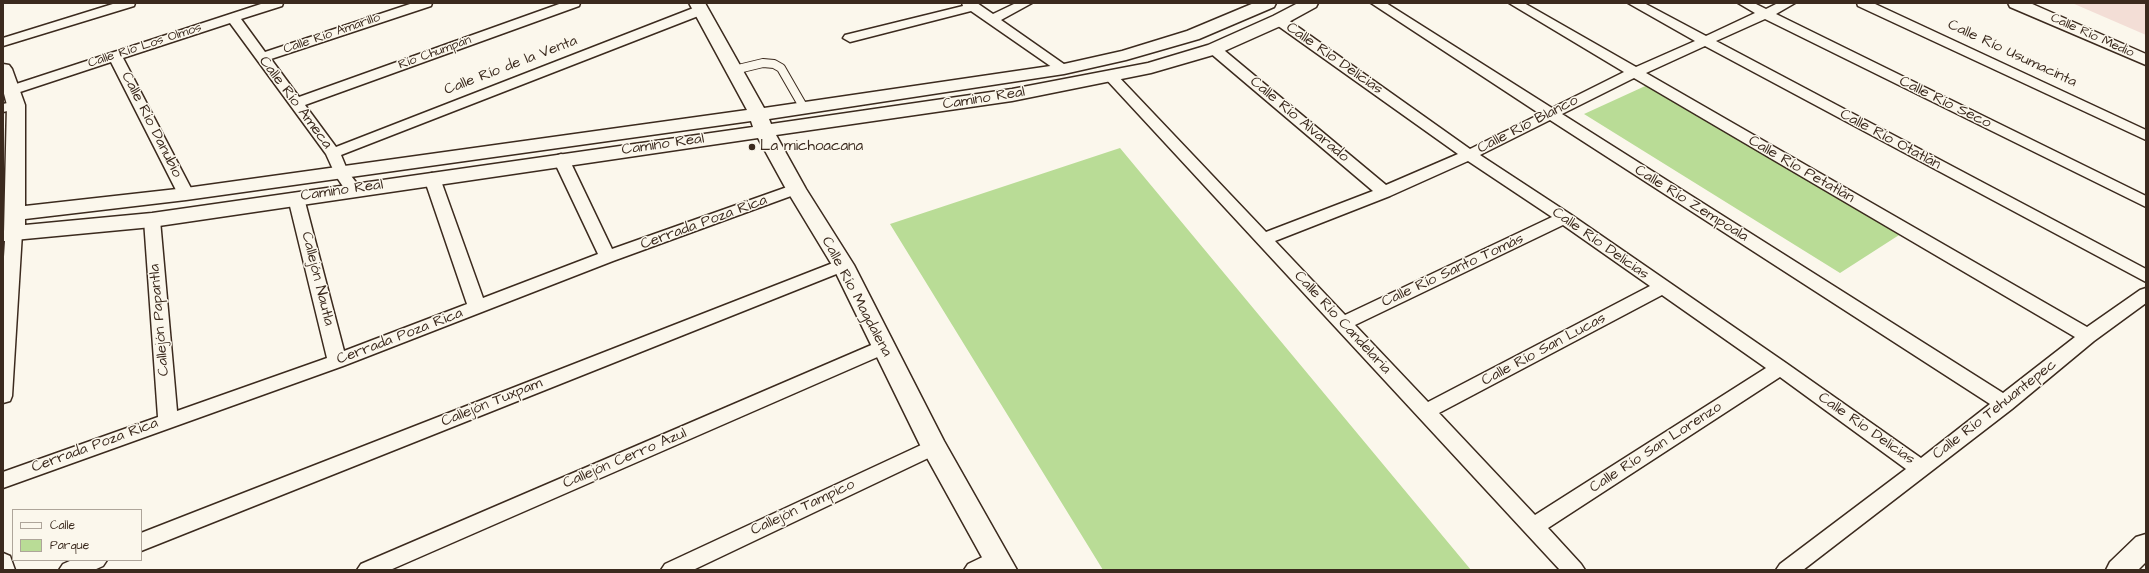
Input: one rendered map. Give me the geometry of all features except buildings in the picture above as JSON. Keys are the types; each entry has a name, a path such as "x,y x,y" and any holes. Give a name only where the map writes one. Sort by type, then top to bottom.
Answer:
{"street":[{"path":"3,42 129,3"},
{"name":"Calle Río Los Olmos","path":"10,101 116,56 278,3"},
{"name":"Calle Río Amarillo","path":"261,58 426,3"},
{"name":"Río Chumpán","path":"296,103 574,3"},
{"path":"991,20 1026,3"},
{"name":"Camino Real","path":"9,227 152,220 561,160 761,122 804,108 1111,76 1151,68 1214,49 1279,20 1310,3"},
{"name":"Calle Río Zempoala","path":"1378,3 1549,114 2005,404"},
{"name":"Calle Río Petatlán","path":"1515,3 2088,336"},
{"name":"Calle Río Otatlán","path":"1634,3 2146,276"},
{"name":"Calle Río Seco","path":"1744,3 2146,202"},
{"name":"Calle Río Blanco","path":"1264,239 1384,192 1469,155 1634,73 1789,3"},
{"name":"Calle Río Usumacinta","path":"1863,3 2146,136"},
{"name":"Calle Río Medio","path":"2016,3 2146,60"},
{"name":"Calle Río Medio","path":"2042,3 2146,48"},
{"name":"Camino Real","path":"9,227 186,194 341,173 761,122 1009,86 1064,69 1126,55 1193,35 1260,4"},
{"path":"850,38 971,5 1064,69"},
{"name":"Calle Río Magdalena","path":"699,7 734,70 796,189 843,265 934,447 1000,564"},
{"name":"Calle Río de la Venta","path":"333,153 699,7"},
{"name":"Calle Río Ameca","path":"233,18 261,58 333,153 341,173 354,190"},
{"name":"Calle Río Delicias","path":"1279,20 1469,155 1564,218 1780,368 1921,469"},
{"name":"Calle Río Alvarado","path":"1214,49 1384,192"},
{"name":"Calle Río Danubio","path":"116,56 186,194"},
{"path":"3,69 10,101 9,227 3,396"},
{"name":"Calle Río Candelaria","path":"1111,76 1574,570"},
{"path":"561,160 607,257"},
{"path":"432,178 477,307"},
{"name":"Cerrada Poza Rica","path":"3,480 337,361 607,257 796,189"},
{"name":"Callejón Nautla","path":"296,198 337,361"},
{"name":"Calle Río Santo Tomás","path":"1342,324 1564,218"},
{"name":"Callejón Papantla","path":"152,220 168,420"},
{"name":"Callejón Tuxpam","path":"142,542 843,265"},
{"name":"Calle Río San Lucas","path":"1425,412 1663,287"},
{"name":"Calle Río Tehuantepec","path":"1787,570 2005,404 2088,336 2146,294"},
{"name":"Callejón Cerro Azul","path":"368,570 883,347"},
{"name":"Calle Río San Lorenzo","path":"1533,528 1780,368"},
{"name":"Callejón Tampico","path":"672,570 934,447"},
{"path":"2120,570 2146,545"},
{"path":"70,570 93,561"},
{"path":"3,562 4,570"},
{"path":"975,570 1000,564"}],"lane":[{"path":"734,70 763,63 774,64 781,68 804,108"}],"shaded area":[{"path":"2072,3 2146,3 2146,35"}],"green space":[{"path":"1654,82 1910,228 1840,273 1584,114"},
{"path":"1120,148 1471,570 1103,570 890,224"}],"place":[{"name":"La michoacana","path":"752,147"}]}
